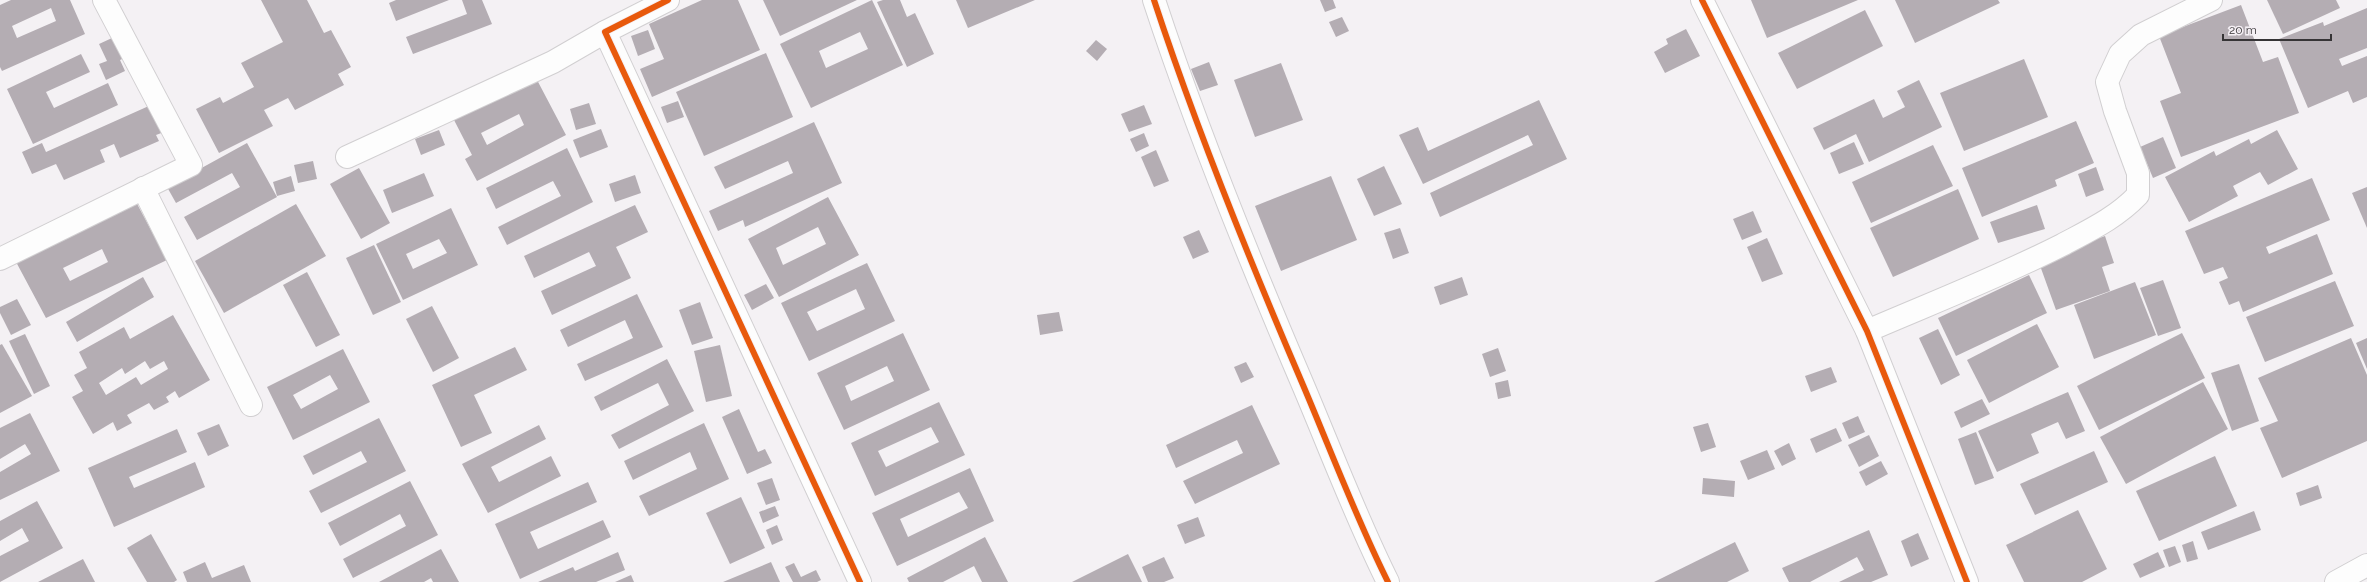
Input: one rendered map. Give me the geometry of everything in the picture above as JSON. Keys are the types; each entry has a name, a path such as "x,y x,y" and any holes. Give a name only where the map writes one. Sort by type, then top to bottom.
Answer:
{"street":[{"path":"0,259 191,164 104,0"},
{"path":"347,157 553,62 605,32 668,0"},
{"path":"1154,0 1178,73 1270,308 1337,469 1388,582"},
{"path":"1702,0 1867,331 1967,582"},
{"path":"1867,331 2029,262 2111,219 2127,206 2138,195 2138,173 2115,111 2108,82 2120,54 2141,35 2211,0"},
{"path":"605,32 860,582"},
{"path":"143,188 251,405"},
{"path":"2336,582 2367,565"}],"building":[{"path":"11,0 70,0 85,34 2,71 0,67 0,5","holes":["51,8 56,21 17,38 12,26"]},
{"path":"261,0 307,0 324,33 331,30 351,67 338,74 344,85 295,110 288,98 264,110 273,126 219,153 196,109 220,97 223,103 254,87 241,63 283,42"},
{"path":"396,0 449,0 396,21 389,3"},
{"path":"462,0 482,0 492,24 413,54 406,37 467,14"},
{"path":"702,0 738,0 760,50 652,97 640,69 664,59 649,24"},
{"path":"763,0 857,0 780,36"},
{"path":"872,0 903,65 811,108 780,44","holes":["860,32 868,49 826,68 819,51"]},
{"path":"883,0 900,0 907,17 915,13 934,54 907,67 877,2"},
{"path":"956,0 1035,0 968,28"},
{"path":"1320,0 1333,0 1336,8 1325,12"},
{"path":"1751,0 1858,0 1767,38"},
{"path":"1895,0 1998,0 2000,3 1915,43"},
{"path":"2267,0 2336,0 2340,8 2283,34"},
{"path":"2241,5 2263,62 2278,57 2299,113 2181,157 2160,101 2181,93 2159,36"},
{"path":"2367,8 2367,48 2339,59 2342,66 2367,56 2367,97 2353,103 2348,91 2308,108 2279,39 2323,22 2324,26"},
{"path":"1865,10 1883,46 1797,89 1778,53"},
{"path":"1342,17 1349,31 1336,37 1329,22"},
{"path":"1686,29 1700,56 1665,73 1654,52 1668,44 1666,39"},
{"path":"648,30 655,49 638,56 631,36"},
{"path":"125,32 135,53 120,60 125,71 106,80 99,64 107,61 99,44"},
{"path":"1096,40 1107,49 1097,61 1086,51"},
{"path":"766,53 793,117 704,156 676,92"},
{"path":"81,54 90,72 46,92 54,108 108,83 118,105 33,144 7,89"},
{"path":"2024,59 2048,117 1964,151 1940,93"},
{"path":"1209,62 1218,85 1200,91 1191,69"},
{"path":"1281,63 1303,120 1255,137 1234,80"},
{"path":"536,78 566,135 477,181 465,159 472,155 454,120","holes":["519,114 524,125 487,145 481,133"]},
{"path":"1919,80 1942,127 1869,162 1856,134 1824,150 1813,128 1874,99 1883,118 1905,107 1897,91"},
{"path":"1539,100 1567,159 1440,217 1430,193 1533,145 1528,135 1423,184 1399,135 1418,127 1428,151"},
{"path":"678,101 684,117 667,123 661,107"},
{"path":"589,103 596,124 576,130 570,109"},
{"path":"151,105 164,132 156,135 159,141 120,158 114,144 100,150 105,162 64,180 56,164 32,174 22,152 42,143 46,152"},
{"path":"1144,105 1152,124 1129,132 1121,114"},
{"path":"2076,121 2094,163 2055,180 2057,186 1982,217 1962,168"},
{"path":"814,122 842,183 745,227 743,220 718,231 709,211 793,173 788,161 725,189 714,167"},
{"path":"601,129 608,147 580,158 573,140"},
{"path":"439,130 445,145 421,155 415,139"},
{"path":"2277,130 2298,169 2268,185 2260,172 2233,186 2238,196 2189,222 2165,177 2214,151 2216,156 2249,139 2251,144"},
{"path":"1144,133 1149,146 1136,152 1130,139"},
{"path":"2163,137 2176,168 2153,178 2140,147"},
{"path":"1854,142 1864,164 1839,174 1830,153"},
{"path":"247,143 277,197 197,240 184,217 240,187 232,173 176,203 167,187"},
{"path":"1933,145 1953,186 1871,223 1852,182"},
{"path":"567,148 593,202 507,245 498,227 561,196 553,181 496,209 486,188"},
{"path":"1156,150 1169,181 1154,187 1141,157"},
{"path":"313,161 317,179 298,183 294,165"},
{"path":"1384,166 1402,204 1374,216 1357,179"},
{"path":"2096,167 2104,190 2086,197 2078,174"},
{"path":"359,168 390,223 361,239 330,184"},
{"path":"424,173 434,196 392,213 383,190"},
{"path":"635,175 641,193 615,202 609,184"},
{"path":"291,176 295,191 277,196 273,182"},
{"path":"1331,176 1357,240 1281,271 1255,206"},
{"path":"2312,178 2330,220 2266,247 2269,254 2317,234 2333,274 2243,312 2239,301 2229,305 2219,282 2228,278 2223,267 2204,274 2185,231"},
{"path":"2367,187 2367,228 2352,193"},
{"path":"1958,189 1979,239 1893,277 1870,228"},
{"path":"828,197 859,255 779,297 748,239","holes":["818,227 826,244 783,265 776,248"]},
{"path":"135,200 167,260 46,318 15,260","holes":["102,249 108,262 70,281 63,268"]},
{"path":"296,204 326,256 224,313 195,261"},
{"path":"635,205 648,232 616,247 631,278 552,315 541,291 596,266 589,252 534,278 524,256"},
{"path":"2037,205 2045,229 1998,243 1990,222"},
{"path":"451,208 478,265 403,300 376,244","holes":["439,239 447,253 413,269 406,254"]},
{"path":"1753,211 1762,232 1742,240 1733,219"},
{"path":"1400,228 1409,253 1393,259 1384,233"},
{"path":"1199,230 1209,252 1193,259 1183,237"},
{"path":"2105,236 2114,263 2102,267 2110,291 2056,310 2038,260"},
{"path":"1767,238 1783,274 1762,282 1747,247"},
{"path":"374,245 401,302 373,315 346,258"},
{"path":"867,263 895,321 809,361 781,303","holes":["856,289 865,309 817,331 807,312"]},
{"path":"307,272 340,335 316,347 283,285"},
{"path":"2029,275 2047,313 1956,356 1938,318"},
{"path":"143,277 154,297 77,342 66,322"},
{"path":"1462,277 1468,295 1440,305 1434,287"},
{"path":"2163,280 2181,328 2158,336 2140,288"},
{"path":"2335,281 2354,326 2265,362 2246,317"},
{"path":"2135,282 2156,335 2094,359 2074,305"},
{"path":"766,284 774,298 752,310 744,295"},
{"path":"637,294 663,347 585,381 577,364 633,338 625,320 568,347 560,330"},
{"path":"17,299 31,325 11,335 0,313 0,307"},
{"path":"700,302 713,338 692,345 679,310"},
{"path":"432,306 459,358 433,372 406,319"},
{"path":"1059,312 1063,331 1040,335 1037,315"},
{"path":"173,315 210,380 179,398 175,391 166,397 169,402 154,410 149,403 127,415 132,423 117,431 113,422 93,434 72,397 83,391 74,375 87,368 79,352 124,327 130,339","holes":["145,361 150,369 164,361 168,369 141,385 136,377 106,395 99,383 122,368 125,374"]},
{"path":"2037,324 2059,367 1989,403 1967,360"},
{"path":"1938,329 1960,375 1941,385 1919,338"},
{"path":"903,333 930,390 844,430 817,373","holes":["887,366 894,381 851,401 845,386"]},
{"path":"2182,333 2205,378 2099,430 2077,386"},
{"path":"25,334 50,386 34,394 9,341"},
{"path":"2351,338 2367,375 2367,441 2282,478 2260,428 2278,421 2258,378"},
{"path":"2367,338 2367,369 2356,343"},
{"path":"2,344 32,396 0,413 0,345"},
{"path":"720,345 732,396 706,402 694,351"},
{"path":"515,347 527,370 474,395 492,433 461,447 432,385"},
{"path":"1498,348 1506,371 1490,377 1482,354"},
{"path":"343,349 370,402 293,440 267,387","holes":["330,375 338,389 301,409 293,395"]},
{"path":"667,359 694,411 619,449 611,435 669,405 658,383 601,411 594,397"},
{"path":"1246,362 1254,377 1241,383 1234,367"},
{"path":"2239,364 2259,421 2232,431 2211,373"},
{"path":"1831,367 1837,382 1811,392 1805,376"},
{"path":"1508,380 1511,396 1498,399 1495,383"},
{"path":"2203,382 2228,429 2126,484 2100,437"},
{"path":"2068,392 2085,431 2066,439 2058,422 2031,434 2039,453 1997,472 1978,431"},
{"path":"1982,399 1990,414 1961,428 1954,412"},
{"path":"939,402 965,455 875,496 851,443","holes":["931,427 939,442 886,467 878,451"]},
{"path":"1252,405 1280,464 1195,504 1183,481 1243,453 1237,440 1176,468 1166,445"},
{"path":"739,409 758,452 765,449 772,463 747,474 722,417"},
{"path":"30,413 60,471 0,500 0,472 31,454 25,444 0,459 0,428"},
{"path":"1858,416 1865,432 1849,439 1842,423"},
{"path":"379,418 406,471 321,513 309,491 367,462 361,451 313,475 303,456"},
{"path":"704,423 729,479 649,516 639,496 697,469 690,452 633,480 624,461"},
{"path":"1708,423 1716,447 1701,452 1693,427"},
{"path":"219,424 229,446 208,456 197,433"},
{"path":"539,425 546,439 491,467 499,482 551,456 561,476 488,513 462,464"},
{"path":"1836,428 1842,441 1816,453 1810,439"},
{"path":"177,429 187,452 129,477 134,488 195,462 205,487 114,527 88,468"},
{"path":"1976,432 1994,478 1975,485 1958,439"},
{"path":"1869,435 1879,456 1859,467 1848,445"},
{"path":"1789,443 1796,459 1782,466 1774,451"},
{"path":"1767,450 1775,469 1748,480 1740,461"},
{"path":"2094,451 2108,482 2035,515 2020,484"},
{"path":"2215,456 2237,506 2159,541 2136,491"},
{"path":"1881,461 1888,474 1866,486 1859,472"},
{"path":"970,468 994,521 897,566 872,513","holes":["959,492 968,508 908,537 900,519"]},
{"path":"772,478 780,500 766,505 757,483"},
{"path":"1703,478 1735,481 1734,497 1702,494"},
{"path":"410,481 438,535 353,578 343,559 406,526 400,514 340,546 328,523"},
{"path":"588,482 597,502 530,532 538,549 603,520 611,537 520,579 495,524"},
{"path":"2318,485 2322,498 2300,506 2296,493"},
{"path":"741,497 765,548 730,564 706,513"},
{"path":"37,501 63,548 0,582 0,556 29,541 22,528 0,541 0,521"},
{"path":"775,506 779,516 763,523 759,512"},
{"path":"2078,510 2107,569 2082,582 2024,582 2006,545"},
{"path":"2254,511 2261,530 2208,550 2201,532"},
{"path":"1198,517 1205,536 1185,544 1177,525"},
{"path":"777,525 783,540 772,545 766,530"},
{"path":"1869,530 1888,575 1871,582 1839,582 1864,570 1857,557 1810,582 1789,582 1782,568"},
{"path":"1918,533 1929,559 1911,567 1901,541"},
{"path":"151,534 177,580 174,582 147,582 127,548"},
{"path":"985,537 1008,582 982,582 974,566 943,582 909,582 907,578"},
{"path":"2193,541 2198,559 2187,562 2182,545"},
{"path":"1735,542 1749,571 1727,582 1654,582"},
{"path":"2175,546 2181,562 2169,567 2163,550"},
{"path":"441,549 459,582 433,582 431,578 424,582 379,582"},
{"path":"618,552 625,570 596,582 538,582 573,567 575,571"},
{"path":"2158,552 2165,567 2140,578 2133,564"},
{"path":"1128,554 1142,582 1072,582"},
{"path":"1164,557 1174,578 1164,582 1148,582 1142,567"},
{"path":"83,559 95,582 38,582"},
{"path":"205,562 212,578 244,565 251,582 187,582 183,572"},
{"path":"771,562 780,582 723,582"},
{"path":"794,563 801,577 816,570 821,580 817,582 793,582 785,567"},
{"path":"631,575 634,582 615,582"}],"cycle path":[{"path":"668,0 605,32 860,582"},
{"path":"1154,0 1188,98 1243,242 1354,509 1388,582"},
{"path":"1702,0 1867,331 1967,582"}]}
